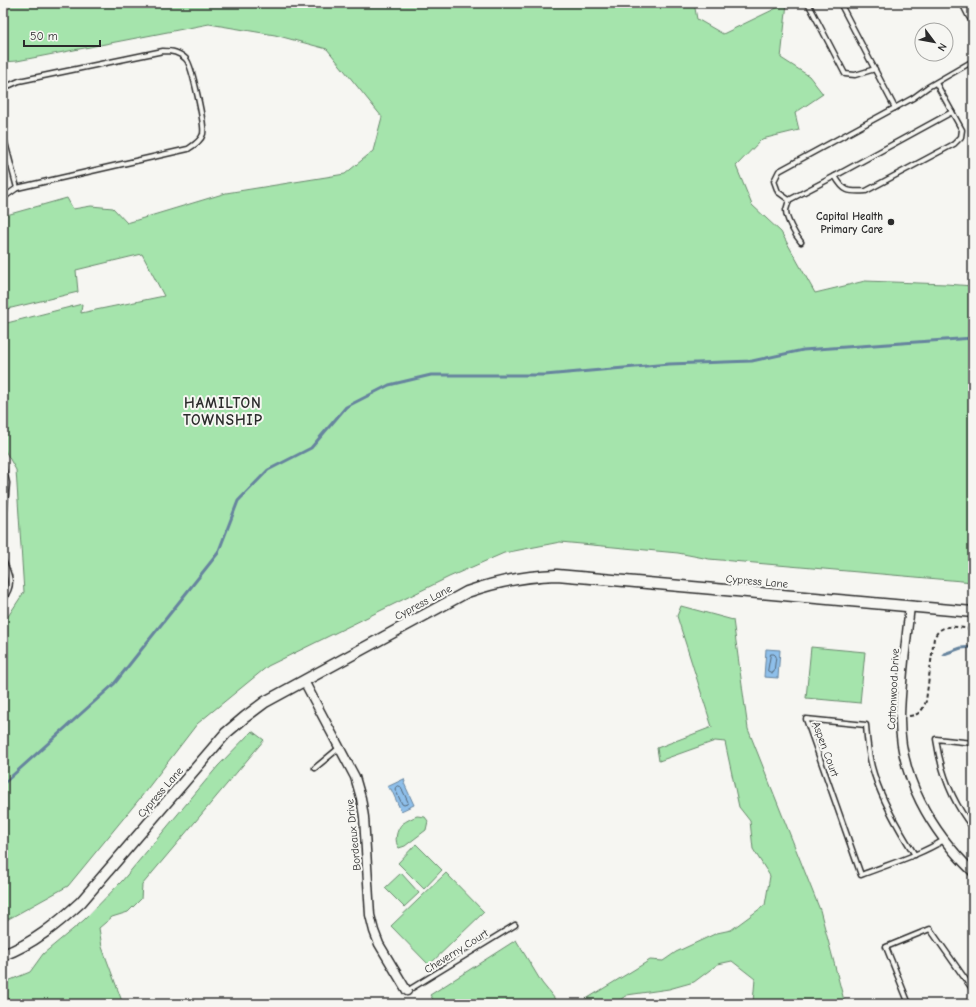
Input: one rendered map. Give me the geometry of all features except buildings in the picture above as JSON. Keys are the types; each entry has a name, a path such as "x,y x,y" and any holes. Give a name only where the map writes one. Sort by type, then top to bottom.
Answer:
{"main road":[{"path":"967,3 973,15"}],"street":[{"name":"Cypress Lane","path":"3,955 24,946 42,934 81,902 226,733 245,716 265,702 467,592 492,583 513,578 557,575 973,612"},
{"name":"Cottonwood Drive","path":"910,606 900,717 902,741 913,786 921,804 954,853 972,869"},
{"name":"Bordeaux Drive","path":"304,681 355,777 361,798 364,817 370,914 374,931 379,944 407,991"}],"lane":[{"path":"808,3 845,74 855,75 875,69"},
{"path":"840,3 895,108"},
{"path":"3,91 8,86 20,81 163,51 172,51 181,54 187,60 191,69 204,124 203,134 198,142 188,149 16,188 3,198"},
{"path":"789,200 778,192 774,181 779,171 895,108 973,61"},
{"path":"834,176 842,188 851,192 866,191 954,144 961,136 962,130 936,83"},
{"path":"801,242 796,237 786,211 789,200 952,112"},
{"path":"3,135 16,188"},
{"path":"3,467 7,483 3,528"},
{"path":"3,560 10,577 10,586 3,599"},
{"name":"Aspen Court","path":"915,855 900,831 879,789 874,773 866,725 806,719 861,875 915,855 944,840"},
{"path":"973,743 936,739 939,759 949,789 956,805 973,828"},
{"path":"315,768 340,748"},
{"name":"Cheverny Court","path":"407,991 515,925"},
{"path":"909,1004 886,947 930,929 973,990"}],"path":[{"path":"900,717 919,714 923,709 926,701 934,638 940,628 973,629"}],"green space":[{"path":"3,3 694,3 697,19 723,34 787,3 781,58 809,76 823,94 795,113 799,130 762,139 736,166 752,205 781,232 815,293 865,281 973,286 973,582 709,559 678,553 560,542 504,553 449,577 268,666 197,724 141,797 68,886 3,922 3,624 24,592 16,470 3,447 3,374 5,371 3,365 3,324 82,304 81,313 164,296 142,254 76,270 78,292 3,310 3,216 67,198 73,209 91,206 113,208 127,223 226,193 345,174 373,151 382,117 327,49 275,35 209,24 17,61 3,62"},
{"path":"681,606 733,620 748,729 820,910 845,1004 762,1004 753,1002 755,979 732,961 718,964 694,982 669,989 627,995 614,1004 578,1004 650,960 663,961 676,952 717,933 731,930 765,905 770,876 753,849 750,821 739,807 725,742 715,741 659,761 657,748 712,727 677,616"},
{"path":"811,647 865,652 860,703 806,698"},
{"path":"252,731 264,740 142,885 141,899 128,912 112,917 99,928 102,947 123,1004 3,1004 3,983 30,972 43,954 84,920 122,881 218,766"},
{"path":"417,816 425,817 428,821 426,830 405,846 399,848 396,839 400,827 405,822"},
{"path":"416,844 442,870 424,889 398,863"},
{"path":"401,873 419,893 404,907 385,888"},
{"path":"446,873 484,912 429,965 391,926"},
{"path":"516,940 542,983 559,1004 436,1004 430,995"}],"water":[{"path":"766,649 780,650 778,678 764,677"},
{"path":"404,779 404,783 414,805 401,811 391,789 387,787"}],"waterway":[{"path":"3,784 114,684 218,553 238,501 268,470 311,448 346,407 389,385 431,375 545,375 669,364 752,361 803,350 973,338"},
{"path":"944,654 961,648 973,647"}],"place":[{"name":"Capital Health Primary Care","path":"891,222"}],"district":[{"name":"HAMILTON TOWNSHIP","path":"223,412"}]}
